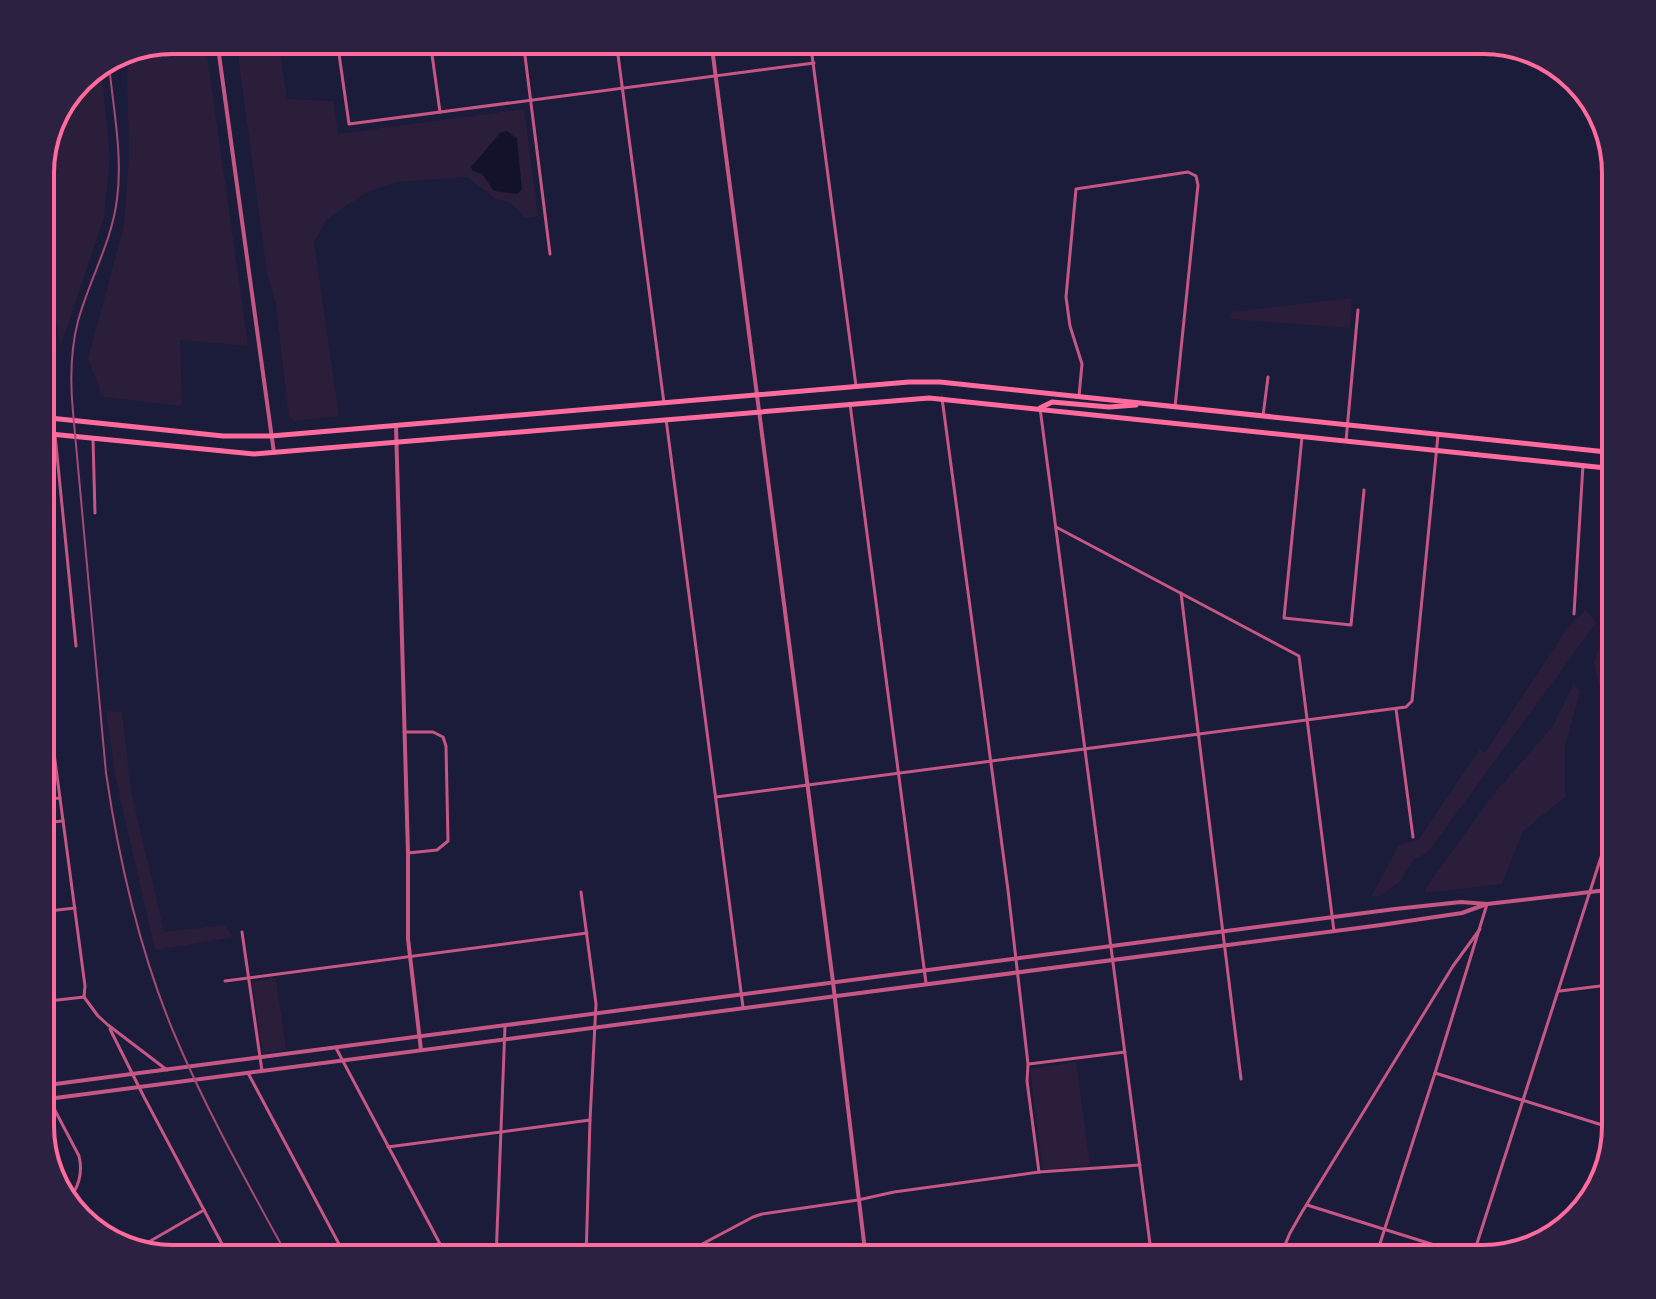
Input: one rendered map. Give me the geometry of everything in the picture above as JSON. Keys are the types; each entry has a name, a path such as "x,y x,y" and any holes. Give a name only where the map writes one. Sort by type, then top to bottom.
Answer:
{"main road":[{"path":"54,418 223,436 271,436 856,386 940,382 1602,452"},
{"path":"55,435 227,453 274,453 910,398 942,398 1602,467"},
{"path":"1040,408 1052,402 1109,407 1153,404"}],"street":[{"path":"219,54 274,453"},
{"path":"339,54 349,124 814,63"},
{"path":"432,54 440,112"},
{"path":"525,54 550,254"},
{"path":"618,54 664,403"},
{"path":"713,54 864,1245"},
{"path":"812,54 856,386"},
{"path":"1079,396 1082,364 1070,326 1066,297 1076,189 1188,172 1196,176 1198,185 1175,407"},
{"path":"1346,441 1358,310"},
{"path":"1263,416 1268,377"},
{"path":"942,398 1017,973 1039,1172"},
{"path":"850,404 926,984"},
{"path":"1040,408 1150,1245"},
{"path":"666,419 743,1008"},
{"path":"396,426 409,957 421,1050"},
{"path":"55,435 76,646"},
{"path":"716,797 1406,707 1412,701 1438,435"},
{"path":"1302,437 1284,618 1351,625 1364,490"},
{"path":"93,439 95,513"},
{"path":"1574,614 1583,465"},
{"path":"1056,527 1299,656 1334,931"},
{"path":"1181,593 1241,1079"},
{"path":"1396,709 1413,837"},
{"path":"404,732 433,732 443,737 446,746 448,841 437,850 408,853"},
{"path":"54,753 84,997 108,1025 168,1070"},
{"path":"54,799 60,798"},
{"path":"54,822 63,821"},
{"path":"1477,1245 1602,852"},
{"path":"54,1085 1332,918 1461,902 1487,904 1602,890"},
{"path":"581,892 596,1004 586,1245"},
{"path":"1379,1245 1487,904"},
{"path":"54,1098 1334,931 1462,913 1487,904"},
{"path":"54,910 75,908"},
{"path":"1285,1245 1453,966 1480,929"},
{"path":"242,932 262,1071"},
{"path":"225,981 587,933"},
{"path":"1558,992 1602,986"},
{"path":"54,1000 84,997"},
{"path":"108,1025 223,1245"},
{"path":"497,1245 505,1026"},
{"path":"336,1048 440,1245"},
{"path":"1028,1064 1125,1052"},
{"path":"248,1073 340,1245"},
{"path":"1435,1073 1602,1125"},
{"path":"54,1108 81,1164 80,1180 74,1191"},
{"path":"388,1147 590,1120"},
{"path":"700,1245 753,1217 894,1192 1039,1172 1140,1165"},
{"path":"1307,1205 1433,1245"},
{"path":"148,1242 204,1210"}],"shaded area":[{"path":"207,54 248,346 180,340 182,406 103,397 88,359 124,226 129,156 129,63 150,56"},
{"path":"238,54 280,54 287,99 333,101 338,134 524,109 538,216 525,218 511,203 496,199 467,177 397,182 367,192 327,219 314,242 339,416 295,421 289,418 276,305 267,273"},
{"path":"102,78 110,157 104,217 60,348 57,323 54,323 54,165 58,142 74,107"},
{"path":"507,131 517,139 522,190 517,194 494,191 483,175 471,167 500,133"},
{"path":"1352,298 1350,328 1230,319 1231,312"},
{"path":"1586,610 1596,623 1428,852 1413,860 1400,882 1379,896 1371,897 1399,845 1418,840 1480,749 1485,753 1569,625"},
{"path":"1602,646 1602,698 1594,662"},
{"path":"1574,683 1580,692 1565,745 1565,797 1523,831 1502,884 1426,893 1425,889 1493,795 1553,726"},
{"path":"106,711 122,712 131,790 164,932 224,925 234,937 155,950 115,775"},
{"path":"276,978 286,1050 263,1053 252,982"},
{"path":"1076,1062 1090,1165 1043,1170 1030,1069"}],"railway":[{"path":"110,72 118,149 117,199 110,230 78,321 71,378 106,773 132,904 161,1000 213,1118 281,1245"}]}
